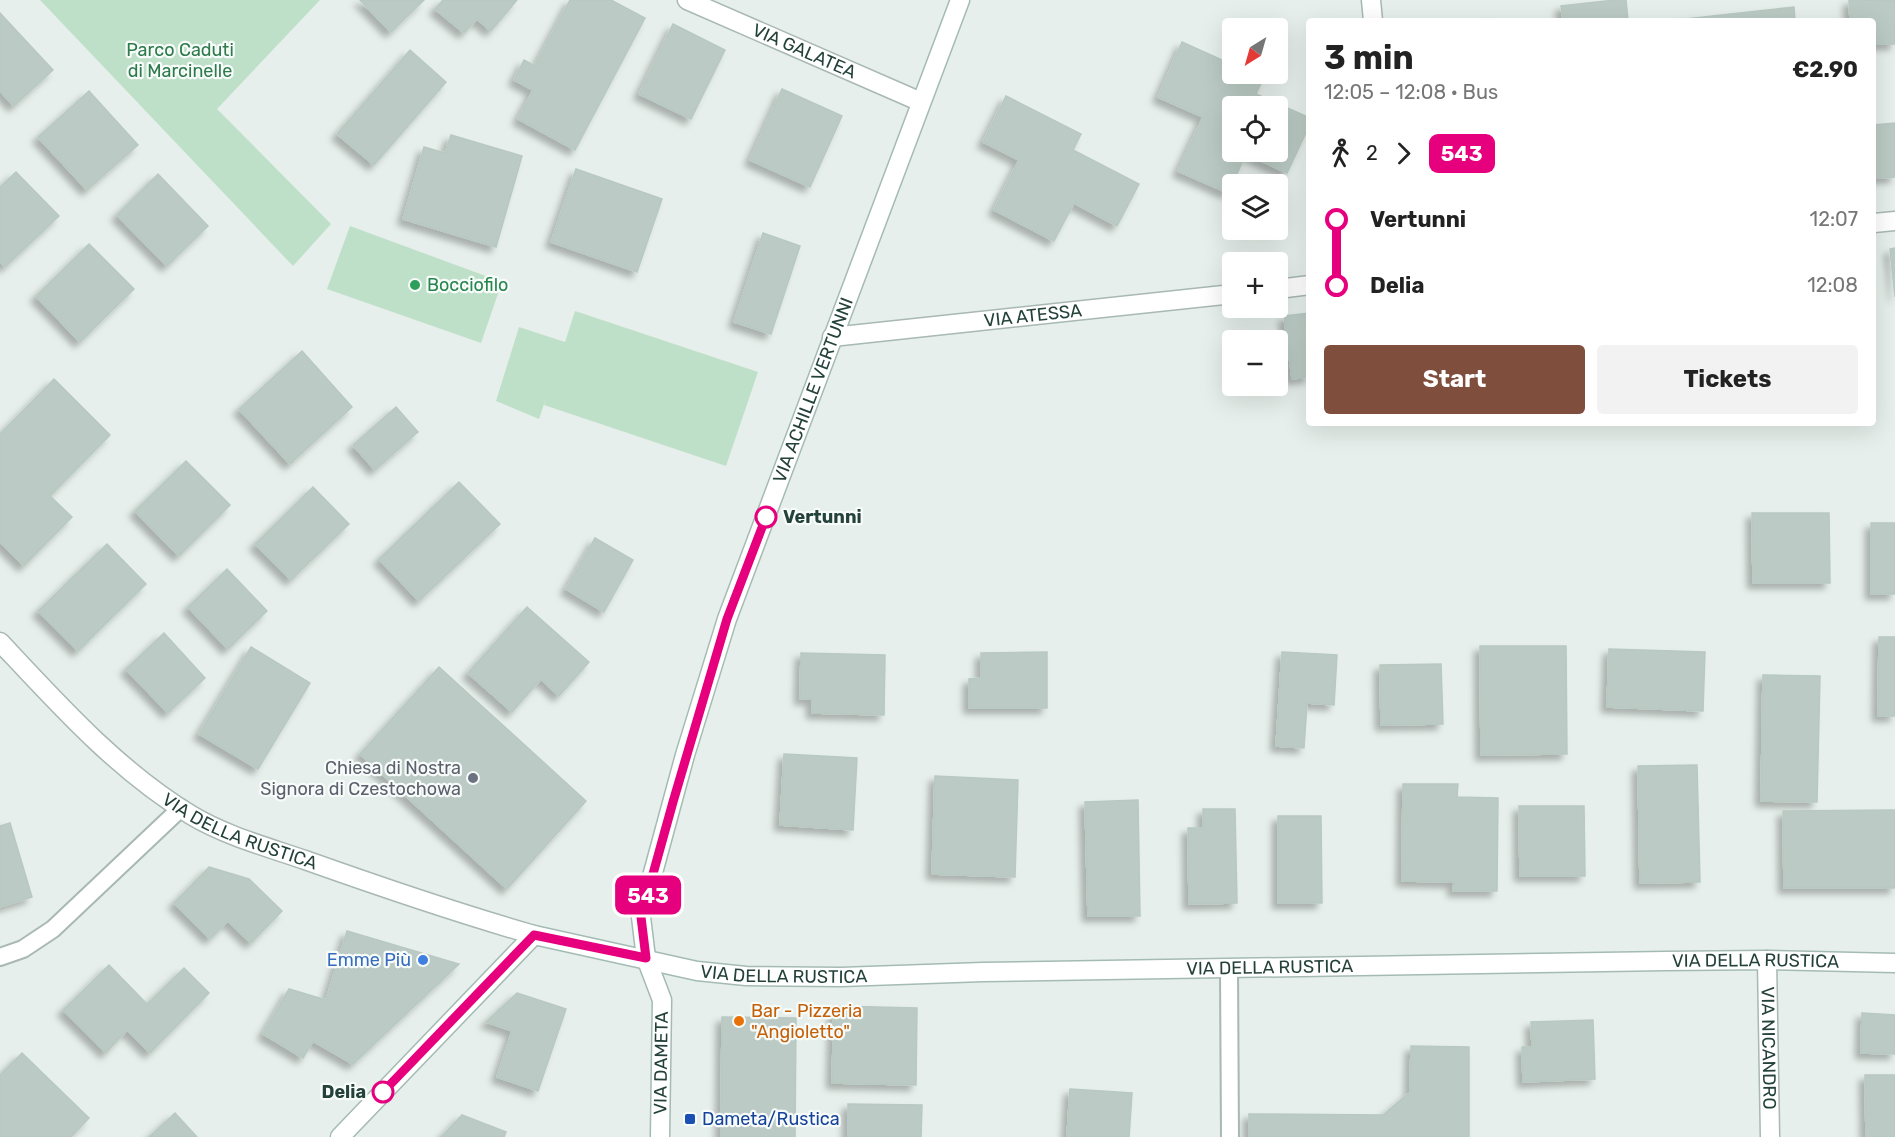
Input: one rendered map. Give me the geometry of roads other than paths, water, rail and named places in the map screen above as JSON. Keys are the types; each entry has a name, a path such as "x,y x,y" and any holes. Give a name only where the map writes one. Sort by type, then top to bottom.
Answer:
{"street":[{"name":"VIA GALATEA","path":"687,0 921,102"},
{"name":"VIA ACHILLE VERTUNNI","path":"646,958 641,917 685,755 727,619 960,0"},
{"path":"1371,0 1373,18"},
{"path":"1876,223 1895,220"},
{"path":"1288,288 1306,286"},
{"name":"VIA ATESSA","path":"832,337 1222,295"},
{"name":"VIA DELLA RUSTICA","path":"0,642 82,729 112,756 181,808 215,828 467,916 534,935 715,974 841,977 983,972 1767,960 1895,963"},
{"path":"340,1137 534,935"},
{"name":"VIA DAMETA","path":"646,958 662,1000 660,1137"},
{"name":"VIA NICANDRO","path":"1767,960 1770,1137"}],"lane":[{"path":"0,957 23,950 53,929 181,808"},
{"path":"1229,968 1230,1137"}],"place":[{"name":"Bocciofilo","path":"415,285"},
{"name":"Vertunni","path":"766,517"},
{"name":"Chiesa di Nostra Signora di Czestochowa","path":"473,778"},
{"name":"Emme Più","path":"423,960"},
{"name":"Bar - Pizzeria \"Angioletto\"","path":"739,1021"},
{"name":"Delia","path":"383,1092"},
{"name":"Dameta/Rustica","path":"690,1119"}],"park label":[{"name":"Parco Caduti di Marcinelle","path":"180,60"}]}
